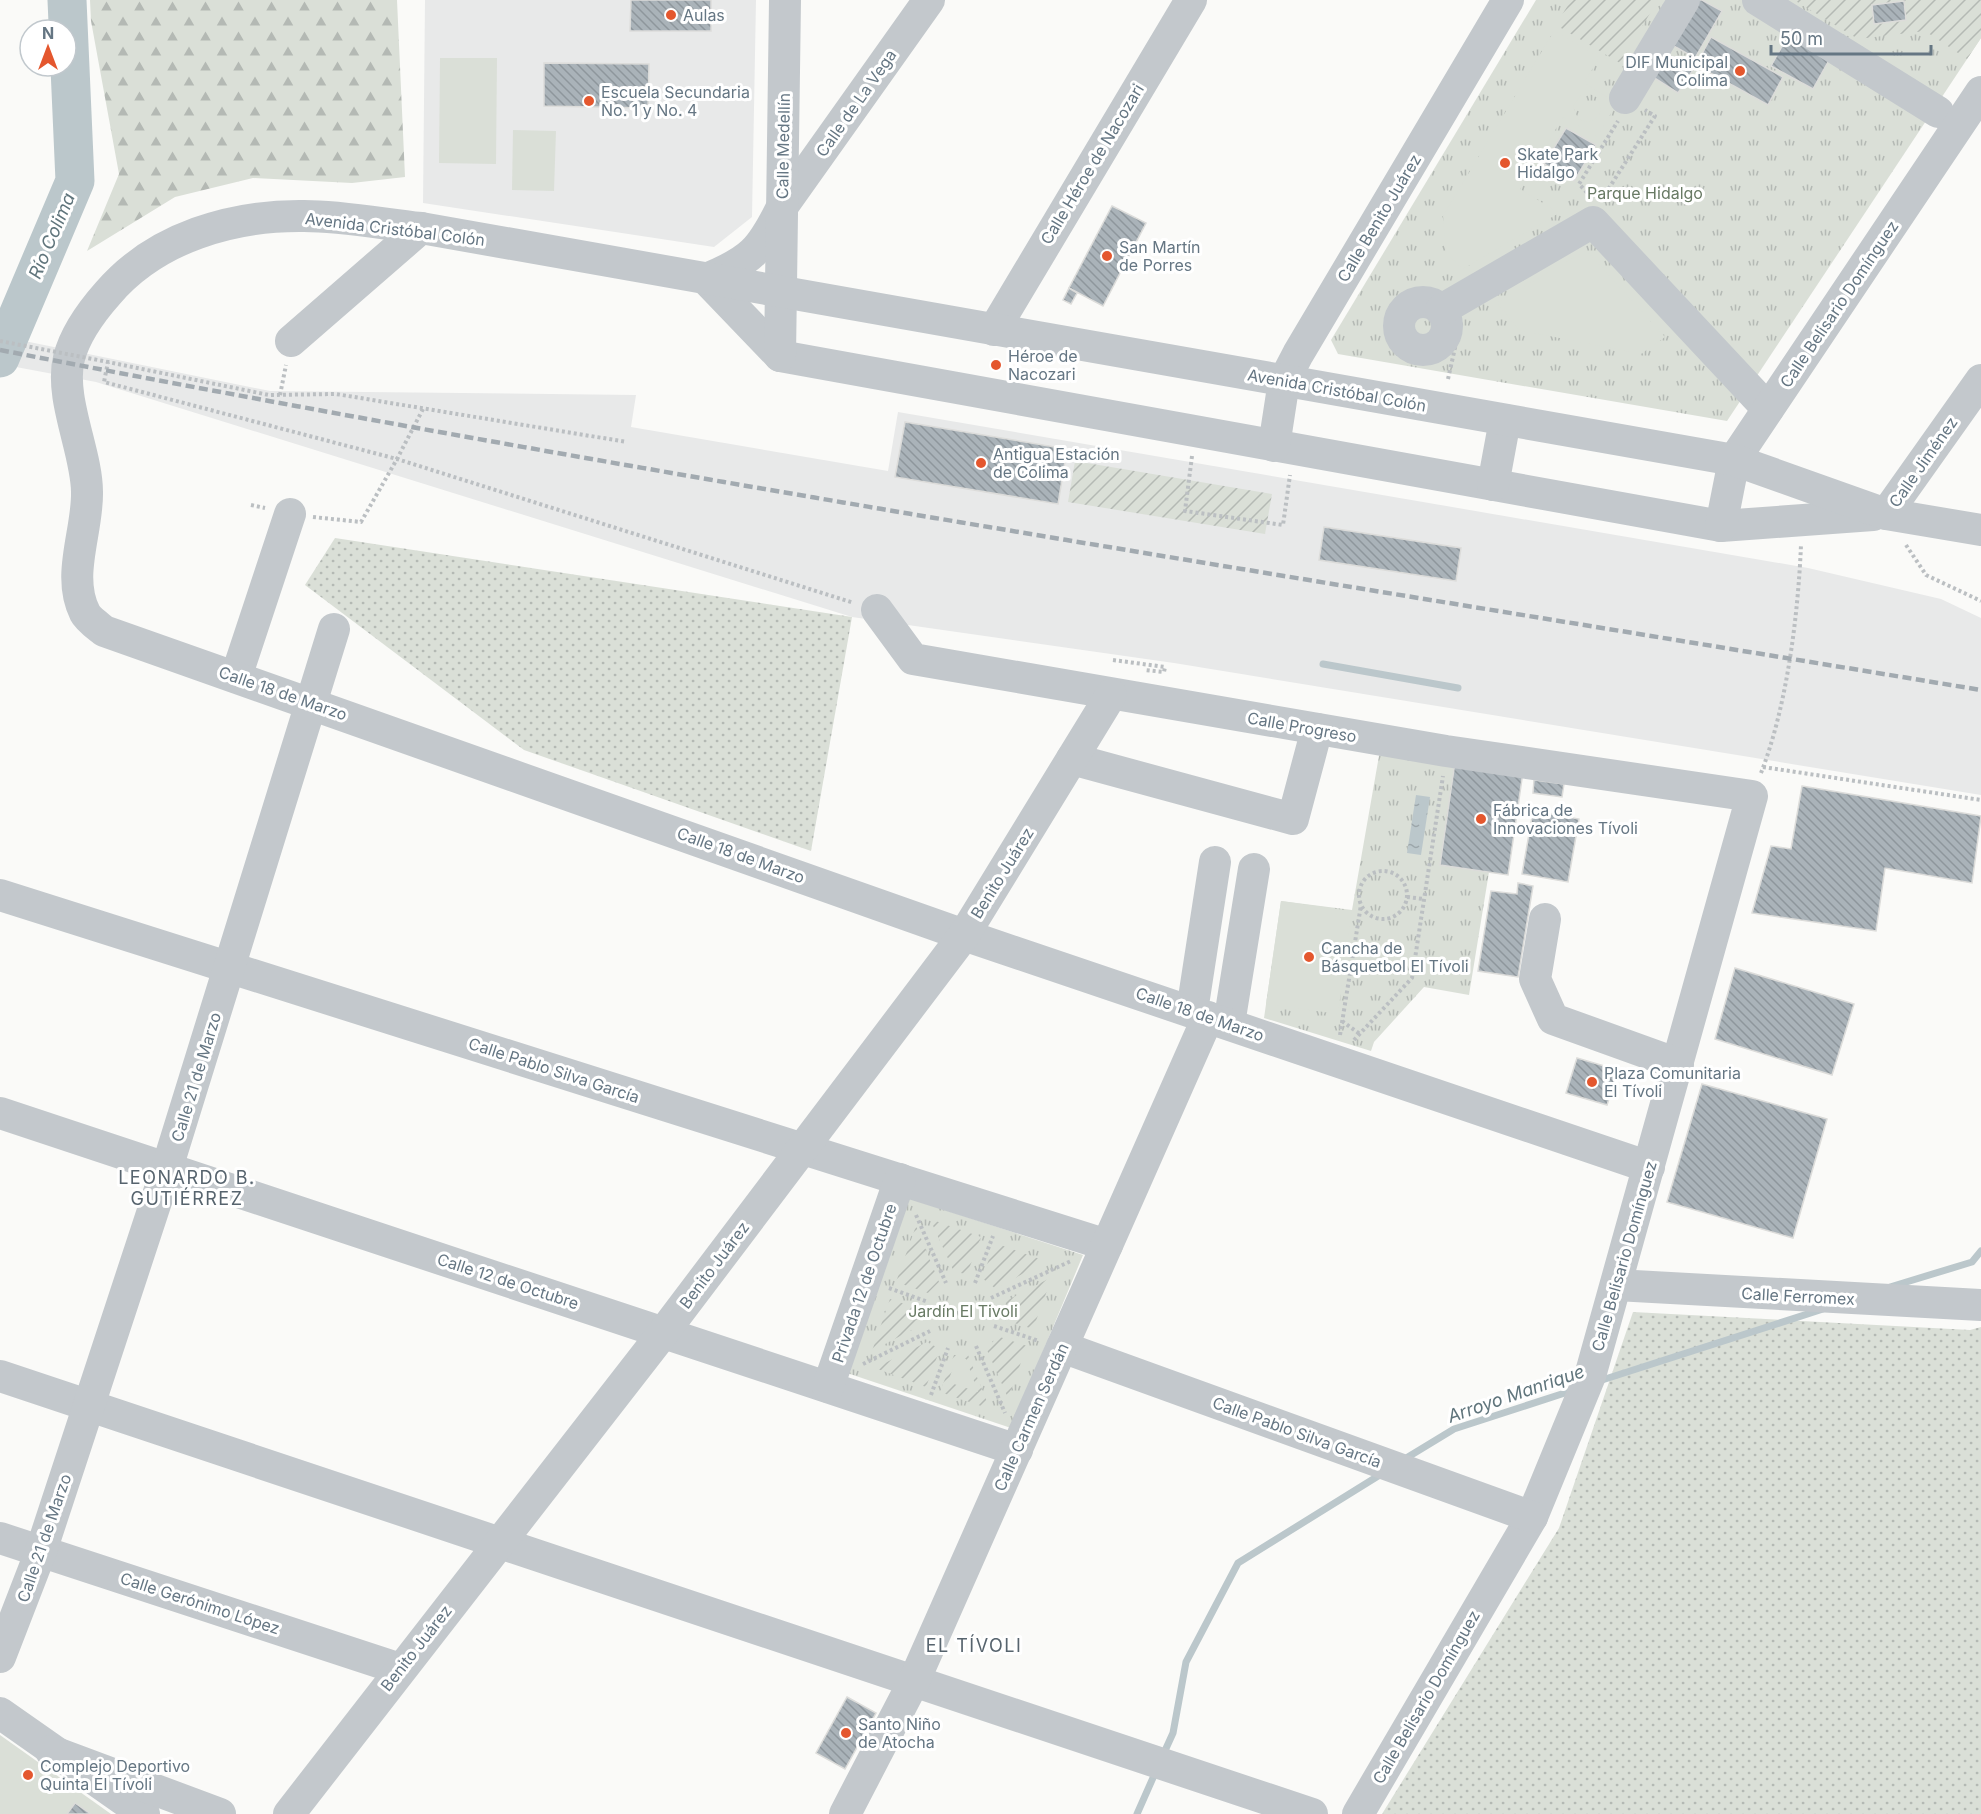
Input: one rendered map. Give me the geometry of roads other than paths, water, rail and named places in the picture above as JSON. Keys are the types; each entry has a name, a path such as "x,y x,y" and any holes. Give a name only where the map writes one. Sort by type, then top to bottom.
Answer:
{"street":[{"name":"Calle Medellín","path":"780,292 785,0"},
{"name":"Calle de La Vega","path":"706,279 752,256 768,236 782,207 929,0"},
{"name":"Calle Héroe de Nacozari","path":"994,330 1191,0"},
{"name":"Calle Benito Juárez","path":"1284,448 1284,381 1508,0"},
{"path":"1622,109 1684,0"},
{"path":"1758,0 1967,111"},
{"name":"Calle Belisario Domínguez","path":"1721,526 1734,460 1967,111"},
{"name":"Avenida Cristóbal Colón","path":"69,358 89,315 120,279 157,251 208,229 256,219 305,216 422,228 1734,460 1886,514 1981,530"},
{"path":"1441,310 1593,222 1768,409"},
{"path":"291,341 422,228"},
{"path":"706,279 780,356"},
{"path":"780,292 780,356"},
{"name":"Avenida Cristóbal Colón","path":"780,356 1721,526 1886,514"},
{"name":"Calle 18 de Marzo","path":"69,358 69,392 88,489 87,522 76,575 85,613 104,632 312,703 964,935 1649,1167"},
{"name":"Calle Jiménez","path":"1886,514 1981,380"},
{"path":"1493,485 1505,420"},
{"path":"236,677 290,514"},
{"name":"Calle Progreso","path":"877,610 913,659 1446,751 1752,796"},
{"name":"Calle 21 de Marzo","path":"0,1658 41,1551 167,1168 334,629"},
{"name":"Benito Juárez","path":"289,1814 498,1542 663,1333 964,935 1111,695"},
{"path":"1072,759 1293,819 1317,729"},
{"name":"Calle Belisario Domínguez","path":"1358,1814 1532,1517 1586,1385 1752,796"},
{"path":"1214,871 1252,877 1210,1017 1214,871"},
{"name":"Calle Pablo Silva García","path":"0,894 1107,1245"},
{"path":"1545,919 1535,979 1553,1019 1678,1064"},
{"name":"Calle Carmen Serdán","path":"845,1814 914,1681 1017,1450 1054,1345 1107,1245 1210,1017"},
{"name":"Calle 12 de Octubre","path":"0,1113 1017,1450"},
{"name":"Privada 12 de Octubre","path":"828,1387 900,1179"},
{"name":"Calle Ferromex","path":"1616,1285 1967,1304"},
{"name":"Calle Pablo Silva García","path":"1054,1345 1532,1517"},
{"path":"0,1376 1312,1814"},
{"name":"Calle Gerónimo López","path":"0,1538 400,1669"},
{"path":"0,1713 51,1751 144,1814"},
{"path":"51,1751 220,1814"}],"water":[{"path":"1416,795 1430,797 1421,855 1407,853"}],"waterway":[{"name":"Río Colima","path":"0,358 75,181 67,0"},
{"path":"1323,664 1458,688"},
{"name":"Arroyo Manrique","path":"1890,1287 1972,1262 1981,1251"},
{"name":"Arroyo Manrique","path":"1599,1381 1823,1309"},
{"name":"Arroyo Manrique","path":"1403,1460 1454,1429 1574,1390"},
{"name":"Arroyo Manrique","path":"1163,1755 1173,1733 1186,1662 1238,1563 1383,1473"},
{"name":"Arroyo Manrique","path":"1137,1814 1156,1771"}],"railway":[{"path":"0,350 494,442 742,485 1981,690"}],"place":[{"name":"Aulas","path":"671,15"},
{"name":"DIF Municipal Colima","path":"1740,71"},
{"name":"Escuela Secundaria No. 1 y No. 4","path":"589,101"},
{"name":"Skate Park Hidalgo","path":"1505,163"},
{"name":"San Martín de Porres","path":"1107,256"},
{"name":"Héroe de Nacozari","path":"996,365"},
{"name":"Antigua Estación de Colima","path":"981,463"},
{"name":"Fábrica de Innovaciones Tívoli","path":"1481,819"},
{"name":"Cancha de Básquetbol El Tívoli","path":"1309,957"},
{"name":"Plaza Comunitaria El Tívoli","path":"1592,1082"},
{"name":"Santo Niño de Atocha","path":"846,1733"},
{"name":"Complejo Deportivo Quinta El Tívoli","path":"28,1775"}],"district":[{"name":"LEONARDO B. GUTIÉRREZ","path":"187,1188"},
{"name":"EL TÍVOLI","path":"974,1646"}],"park label":[{"name":"Parque Hidalgo","path":"1645,193"},
{"name":"Jardín El Tivoli","path":"963,1311"}]}
